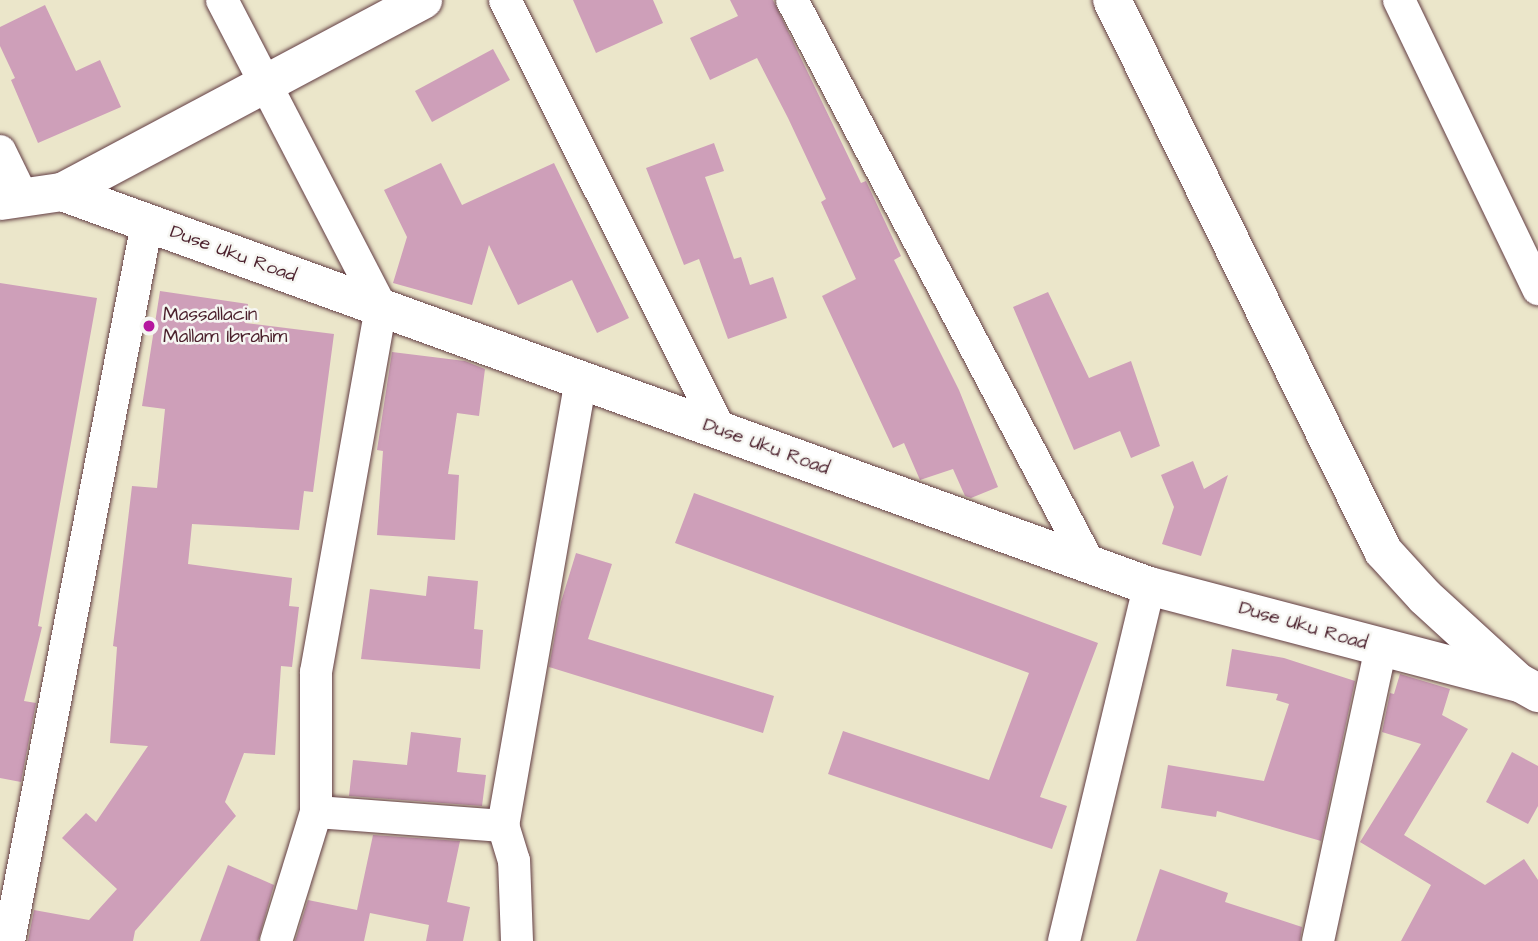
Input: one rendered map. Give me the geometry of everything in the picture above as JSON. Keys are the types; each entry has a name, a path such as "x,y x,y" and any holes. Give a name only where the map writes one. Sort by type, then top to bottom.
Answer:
{"street":[{"path":"222,0 262,83 381,307 316,672 316,812 276,941"},
{"path":"62,192 262,83 423,0"},
{"path":"505,0 721,431"},
{"path":"792,0 1090,565"},
{"path":"1112,0 1384,551 1425,597 1529,688"},
{"path":"1399,0 1538,289"},
{"path":"0,151 11,198"},
{"name":"Duse Uku Road","path":"11,198 62,192 1149,586 1529,688"},
{"path":"9,941 147,223"},
{"path":"517,941 514,861 503,826 581,380"},
{"path":"1064,941 1149,586"},
{"path":"1318,941 1381,648"},
{"path":"316,812 503,826"}],"building":[{"path":"573,0 653,0 663,23 596,53"},
{"path":"730,0 773,0 861,183 866,181 901,256 894,260 959,390 998,487 971,498 965,496 953,469 920,480 904,443 893,448 822,296 856,279 821,202 826,199 788,118 757,58 710,80 690,38 738,16"},
{"path":"45,5 76,71 100,60 121,107 38,143 11,80 15,78 0,46 0,27"},
{"path":"493,49 510,80 432,122 415,91"},
{"path":"714,143 724,171 705,177 734,259 741,257 750,285 773,277 787,318 728,339 699,259 684,265 646,168"},
{"path":"441,163 462,205 554,163 629,318 597,333 572,280 518,305 489,245 472,305 393,283 407,237 384,190"},
{"path":"0,283 97,298 38,626 42,627 24,701 36,703 21,782 0,778"},
{"path":"160,291 248,304 245,323 334,334 313,492 304,491 299,530 192,524 188,564 292,578 289,606 299,607 292,667 281,666 275,755 244,753 225,802 236,816 135,931 133,941 28,941 34,910 89,920 117,889 62,838 86,813 96,822 148,746 110,743 117,647 113,646 132,486 157,488 165,409 142,406"},
{"path":"1048,292 1089,378 1131,361 1160,446 1131,458 1120,431 1074,450 1013,307"},
{"path":"392,352 465,361 485,369 479,416 457,413 448,474 459,475 455,540 377,535 383,451 377,450"},
{"path":"1193,461 1204,489 1228,475 1201,556 1162,544 1174,507 1161,475"},
{"path":"694,493 1098,643 1040,797 1067,806 1052,849 828,774 843,731 989,780 1029,673 675,543"},
{"path":"576,553 612,564 588,639 774,696 763,733 549,667 561,602"},
{"path":"428,576 478,581 474,629 483,630 480,669 361,659 370,589 426,596"},
{"path":"1232,649 1284,658 1355,681 1321,841 1217,811 1216,817 1161,808 1168,765 1264,781 1289,704 1276,700 1278,694 1226,686"},
{"path":"1400,674 1450,689 1442,715 1468,729 1404,835 1485,885 1524,859 1538,880 1538,941 1401,941 1431,885 1360,842 1421,744 1382,732 1390,693 1394,694"},
{"path":"411,732 461,738 457,772 486,775 482,806 349,796 353,760 407,765"},
{"path":"1512,752 1538,766 1538,806 1528,824 1486,802"},
{"path":"373,835 460,841 447,902 470,907 463,941 426,941 429,925 370,913 364,941 295,941 308,900 357,910"},
{"path":"228,865 274,885 258,941 200,941"},
{"path":"1160,869 1228,893 1225,902 1302,927 1300,941 1136,941"}],"place":[{"name":"Massallacin Mallam Ibrahim","path":"149,326"}]}
